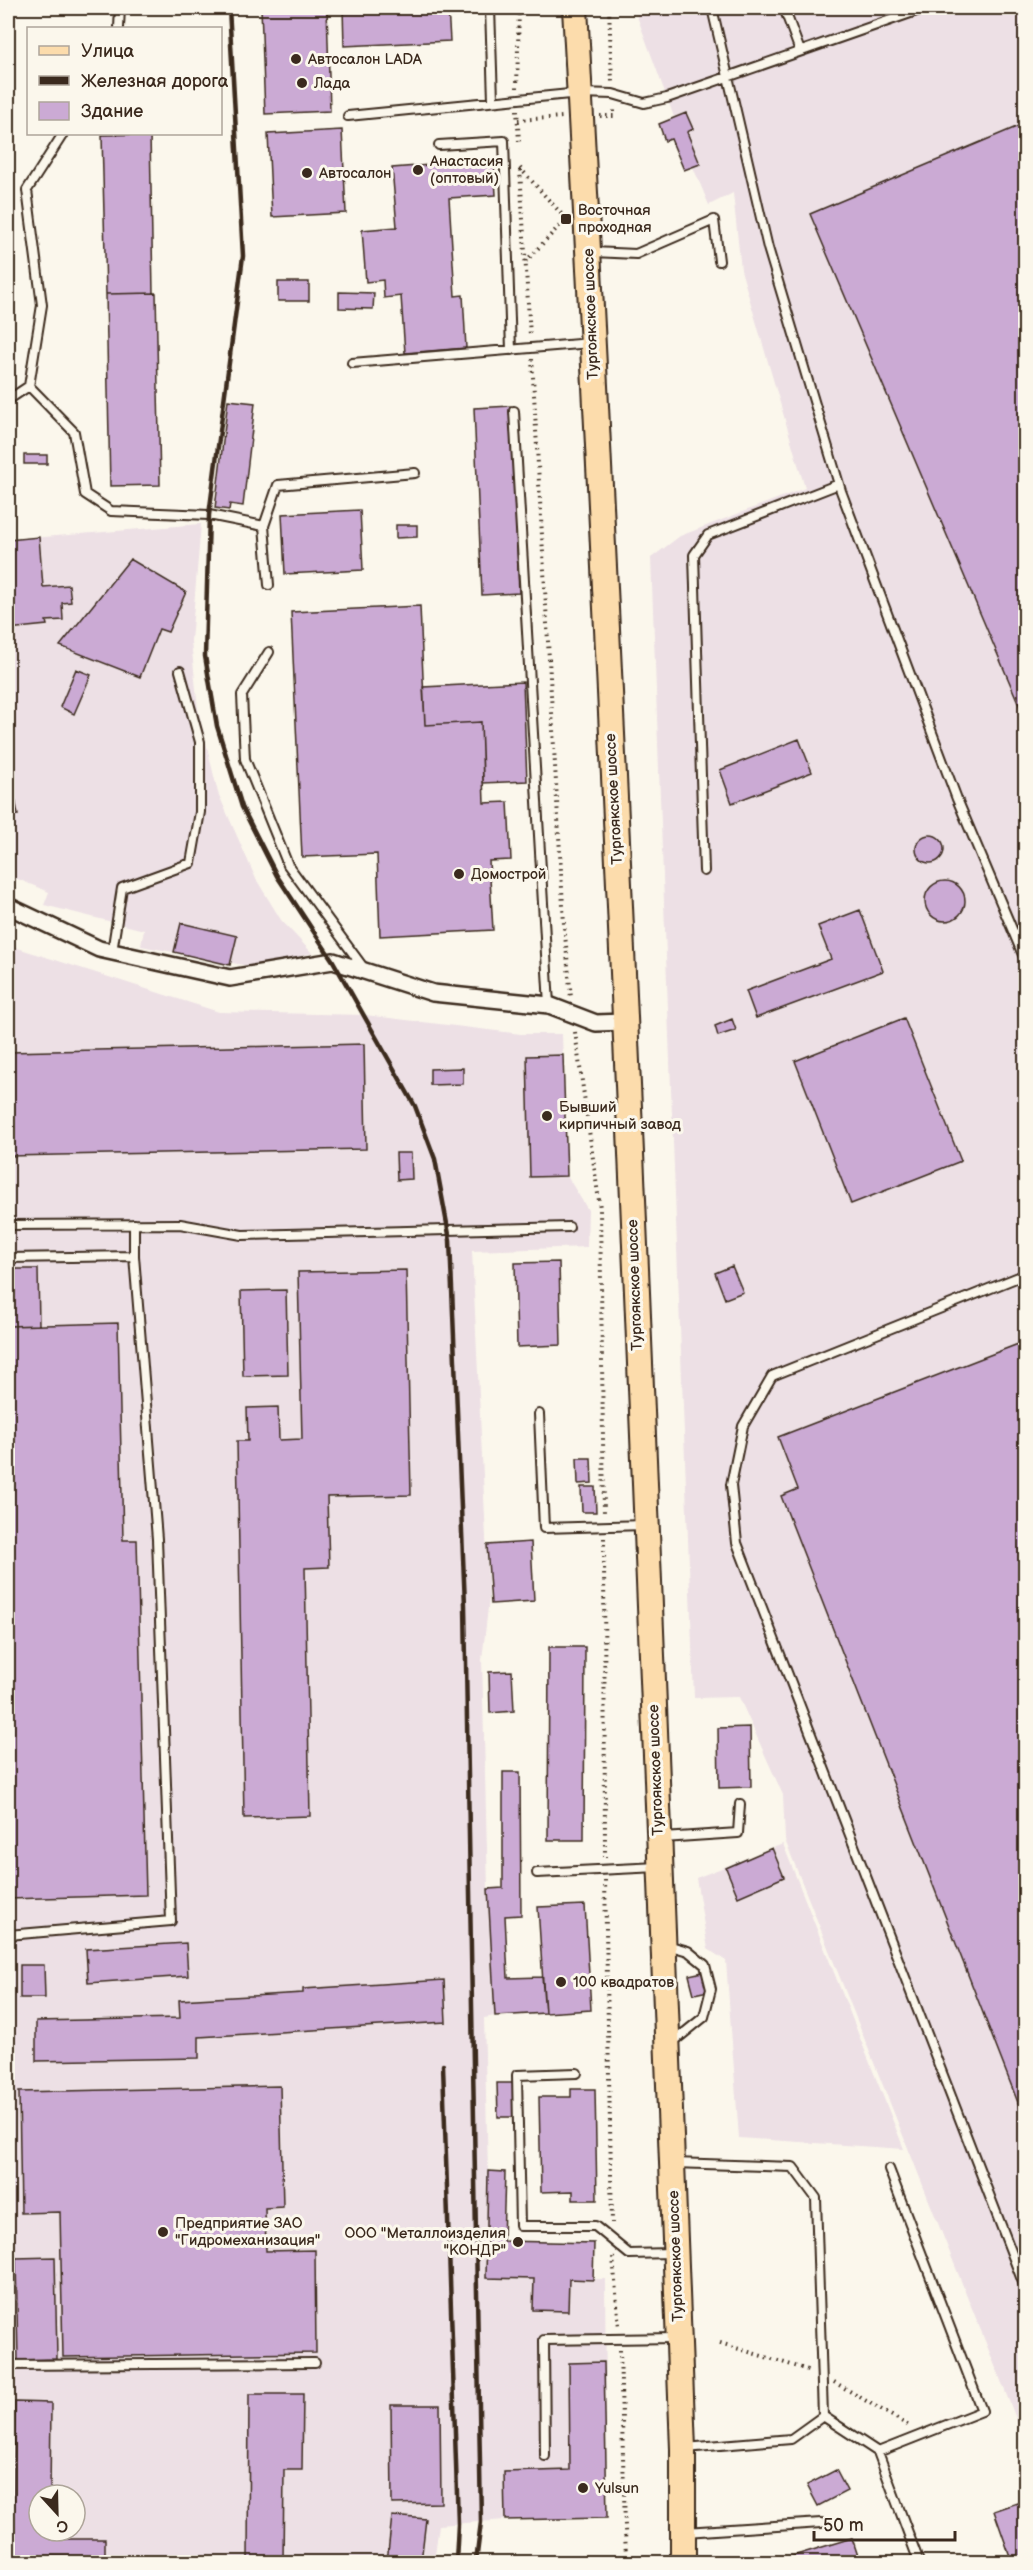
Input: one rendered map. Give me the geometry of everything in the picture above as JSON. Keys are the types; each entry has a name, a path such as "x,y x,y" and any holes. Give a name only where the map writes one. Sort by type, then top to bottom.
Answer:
{"main road":[{"name":"Тургоякское шоссе","path":"575,8 624,1022 659,1838 683,2448 683,2562"}],"street":[{"path":"8,906 99,949 230,978 333,961 433,993 549,1005 596,1023 624,1022"}],"lane":[{"path":"119,27 120,8"},
{"path":"490,8 493,100"},
{"path":"712,8 768,248 839,484 957,799 1026,962"},
{"path":"784,8 800,51"},
{"path":"348,116 580,93 613,94 644,104 925,8"},
{"path":"8,400 29,386 42,305 27,190 62,135"},
{"path":"439,145 504,141 511,350"},
{"path":"588,251 636,254 714,220 719,261"},
{"path":"352,363 592,343"},
{"path":"29,386 74,432 85,494 111,512 209,515 264,526"},
{"path":"514,411 549,1005"},
{"path":"268,585 264,526 278,485 415,473"},
{"path":"704,871 694,555 708,535 839,484"},
{"path":"269,652 242,695 245,759 288,865 366,971"},
{"path":"112,952 122,888 191,863 200,812 200,742 180,670"},
{"path":"8,1935 171,1921 157,1539 134,1256 134,1224"},
{"path":"8,1225 180,1224 242,1234 569,1227"},
{"path":"8,1258 134,1256"},
{"path":"1026,1274 772,1376 743,1426 731,1485 737,1543 1026,2290"},
{"path":"539,1414 544,1528 645,1525"},
{"path":"659,1838 738,1833 740,1804"},
{"path":"537,1873 660,1867"},
{"path":"663,1943 688,1951 705,1965 711,1989 704,2017 667,2047"},
{"path":"577,2073 517,2075 520,2226 595,2226 629,2254 676,2253"},
{"path":"672,2163 793,2167 816,2198 824,2416"},
{"path":"878,2452 982,2411 889,2169"},
{"path":"545,2456 544,2340 679,2338"},
{"path":"8,2365 315,2363"},
{"path":"683,2448 791,2439 824,2416"},
{"path":"824,2416 878,2452 919,2562"},
{"path":"683,2532 820,2523"}],"path":[{"path":"519,8 517,98 519,144"},
{"path":"519,156 564,924 573,1014 600,1208 605,1870 612,2240 619,2339 626,2562"},
{"path":"520,168 566,219 526,262"},
{"path":"997,2562 1010,2557"}],"shaded area":[{"path":"634,8 1025,8 1025,2441 785,1840 783,1795 739,1697 694,1698 651,558 680,536 805,488 741,270 733,193 709,205 693,167 684,170 671,139 665,141 659,124 674,117"},
{"path":"201,524 191,641 198,709 218,793 256,879 281,920 312,953 259,968 141,946 144,930 44,905 49,892 8,875 8,540"},
{"path":"8,945 219,1012 365,1015 521,1034 562,1034 567,1176 588,1210 587,1247 472,1251 489,1599 482,1660 488,1889 495,2016 484,2018 488,2171 486,2277 534,2279 533,2310 568,2311 569,2279 605,2279 607,2518 505,2520 439,2525 434,2562 8,2562"},
{"path":"783,1844 904,2149 739,2138 726,1961 708,1949 696,1878"}],"building":[{"name":"Автосалон LADA","path":"261,8 327,8 330,111 265,114"},
{"path":"343,8 448,8 450,41 344,46"},
{"path":"686,113 693,129 687,132 700,164 684,170 671,139 665,141 659,124"},
{"path":"1026,123 1026,721 810,214"},
{"name":"Автосалон","path":"342,130 346,213 272,217 268,134"},
{"path":"102,135 150,135 153,293 106,294"},
{"path":"494,160 496,195 449,198 455,296 463,295 466,348 405,353 401,296 384,298 383,280 366,282 362,230 397,227 392,168"},
{"path":"278,282 309,282 309,301 278,301"},
{"path":"339,292 374,293 373,309 339,308"},
{"path":"156,293 160,485 110,486 106,294"},
{"path":"228,400 255,403 243,506 230,504 229,510 215,508"},
{"path":"511,406 519,593 482,595 474,408"},
{"path":"24,455 47,455 47,464 24,464"},
{"path":"360,510 363,570 285,574 282,514"},
{"path":"396,525 417,525 417,537 396,538"},
{"path":"39,537 43,587 69,585 71,602 62,603 63,620 46,621 47,625 8,629 8,540"},
{"path":"130,559 186,592 168,632 159,629 140,677 60,646"},
{"path":"420,606 425,725 481,722 484,803 508,802 511,860 489,861 493,930 380,936 377,854 302,857 291,612"},
{"path":"76,669 91,675 74,714 60,707"},
{"path":"523,682 527,781 483,783 481,722 425,725 423,687"},
{"path":"799,739 812,772 732,803 720,770"},
{"path":"8,766 18,815 8,816"},
{"path":"930,835 940,839 944,849 940,859 930,863 920,859 916,849 920,839"},
{"path":"945,881 953,882 959,887 964,893 964,909 959,915 953,920 945,921 937,920 931,915 926,909 925,901 926,893 931,887 937,882"},
{"path":"860,910 883,971 756,1018 746,991 831,959 818,926"},
{"path":"181,923 237,936 230,965 174,952"},
{"path":"904,1018 961,1161 851,1204 795,1061"},
{"path":"732,1019 736,1030 718,1036 715,1026"},
{"path":"364,1044 366,1149 8,1156 8,1052"},
{"name":"Бывший кирпичный завод","path":"563,1055 567,1176 530,1177 527,1056"},
{"path":"463,1068 463,1084 430,1085 430,1069"},
{"path":"396,1153 411,1153 412,1179 397,1180"},
{"path":"559,1262 561,1345 517,1347 515,1263"},
{"path":"732,1266 743,1292 725,1299 715,1273"},
{"path":"8,1269 38,1269 39,1325 8,1326"},
{"path":"406,1270 411,1495 327,1497 329,1567 305,1568 310,1816 244,1818 237,1441 248,1441 247,1408 278,1407 279,1440 302,1439 298,1272"},
{"path":"286,1290 288,1375 243,1376 241,1291"},
{"path":"118,1323 123,1540 137,1540 146,1895 8,1899 8,1326"},
{"path":"1026,1341 1026,2123 781,1496 798,1489 778,1437"},
{"path":"577,1458 591,1458 592,1483 578,1484"},
{"path":"581,1487 595,1487 596,1512 582,1512"},
{"path":"531,1542 534,1601 491,1604 487,1545"},
{"path":"549,1647 585,1647 584,1840 548,1840"},
{"path":"512,1671 514,1711 490,1713 489,1672"},
{"path":"750,1727 751,1787 719,1788 718,1728"},
{"path":"503,1772 520,1772 521,1915 505,1916 508,1978 542,1977 545,2013 495,2016 488,1889 503,1888"},
{"path":"772,1848 784,1877 738,1897 726,1868"},
{"path":"585,1905 591,2010 545,2013 538,1907"},
{"path":"186,1943 188,1976 88,1983 86,1949"},
{"path":"20,1965 44,1965 45,1998 20,1998"},
{"path":"703,1972 708,1991 694,1994 689,1975"},
{"path":"444,1980 446,2022 199,2037 199,2058 36,2061 36,2021 180,2018 179,2000 303,1993 303,1989"},
{"path":"497,2083 515,2083 515,2117 498,2117"},
{"name":"Предприятие ЗАО \"Гидромеханизация\"","path":"280,2086 283,2207 265,2208 266,2251 315,2250 316,2353 63,2357 60,2212 21,2213 19,2092"},
{"path":"571,2089 595,2089 597,2200 573,2200 573,2191 541,2192 539,2097 571,2097"},
{"name":"ООО \"Металлоизделия \"КОНДР\"","path":"488,2171 505,2172 503,2241 594,2243 593,2280 569,2279 568,2311 533,2310 534,2279 486,2278"},
{"path":"55,2257 57,2359 18,2360 16,2258"},
{"path":"604,2362 607,2518 505,2520 504,2472 570,2470 569,2363"},
{"path":"249,2394 303,2394 302,2470 284,2470 283,2562 248,2562"},
{"path":"15,2402 51,2403 50,2483 27,2483 27,2543 87,2543 87,2539 105,2539 105,2557 13,2556"},
{"path":"391,2405 440,2405 441,2503 392,2504"},
{"path":"836,2470 847,2491 818,2506 807,2485"},
{"path":"1026,2500 1026,2562 1012,2562 994,2511"},
{"path":"392,2516 426,2519 421,2562 387,2562"},
{"path":"852,2538 860,2562 784,2562 783,2559"}],"railway":[{"path":"229,8 243,256 209,515 205,656 217,726 242,807 277,876 333,961 415,1106 435,1159 450,1240 465,1605 481,2522 476,2562"},
{"path":"443,2065 458,2524 456,2562"}],"place":[{"name":"Автосалон LADA","path":"296,59"},
{"name":"Лада","path":"302,83"},
{"name":"Анастасия (оптовый)","path":"418,170"},
{"name":"Автосалон","path":"307,173"},
{"name":"Восточная проходная","path":"566,219"},
{"name":"Домострой","path":"459,874"},
{"name":"Бывший кирпичный завод","path":"547,1116"},
{"name":"100 квадратов","path":"561,1982"},
{"name":"Предприятие ЗАО \"Гидромеханизация\"","path":"163,2232"},
{"name":"ООО \"Металлоизделия \"КОНДР\"","path":"518,2242"},
{"name":"Yulsun","path":"583,2488"}]}
